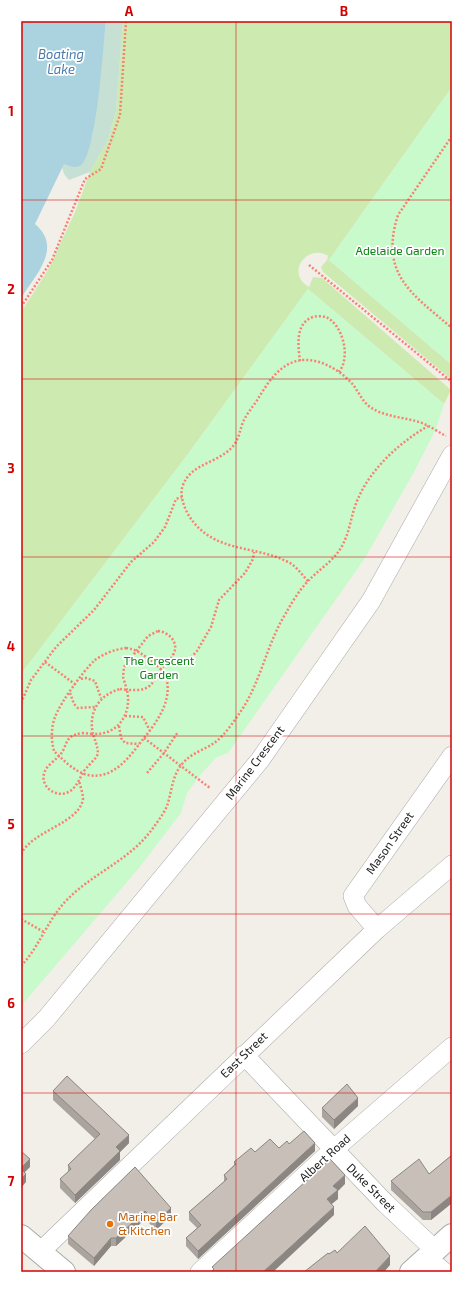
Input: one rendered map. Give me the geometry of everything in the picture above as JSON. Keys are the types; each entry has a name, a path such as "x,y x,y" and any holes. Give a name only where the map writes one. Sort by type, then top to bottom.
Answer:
{"street":[{"name":"Marine Crescent","path":"21,1044 46,1019 260,760 371,601 452,455"},
{"name":"Mason Street","path":"376,929 357,906 353,896 452,756"},
{"name":"East Street","path":"40,1252 376,929 452,865"},
{"name":"Albert Road","path":"200,1272 334,1150 452,1047"},
{"name":"Duke Street","path":"244,1055 385,1203 430,1253 444,1272"},
{"path":"411,1272 430,1253 452,1235"},
{"path":"21,1236 64,1272"}],"path":[{"path":"21,307 52,260 85,179 101,168 120,115 126,21"},
{"path":"452,136 401,210 393,230 392,245 398,272 407,288 452,328"},
{"path":"309,264 452,382"},
{"path":"300,361 298,338 302,327 312,318 320,316 327,318 342,337 345,347 345,361 339,372"},
{"path":"308,581 296,566 287,561 266,554 228,545 206,533 195,524 189,516 181,492 183,484 190,474 197,468 221,457 235,443 247,415 270,379 284,368 300,361 313,360 339,372 350,381 366,403 371,407 384,413 421,422 452,439"},
{"path":"21,966 34,950 44,932 64,903 74,893 136,847 151,832 166,809 173,781 181,766 192,755 219,739 240,713 255,687 264,658 278,627 308,581 329,562 343,544 357,500 369,478 396,448 428,426"},
{"path":"21,703 31,680 56,647 94,610 131,562 154,542 165,527 176,499 182,497"},
{"path":"166,662 185,664 197,651 208,633 219,600 245,573 253,558 254,552"},
{"path":"166,662 149,687 139,690 127,690 113,691 101,698 95,707 91,725 93,734 98,747 98,753 93,763 83,773 73,789 65,794 55,793 46,786 44,776 45,771 59,756 67,740 71,736 82,733 93,734 100,734 119,726 125,716 129,700 127,690 123,677 124,667 148,636 158,631 172,637 176,647 172,657 166,662"},
{"path":"126,648 138,650 161,669 166,676 168,684 166,702 159,718 127,760 114,770 96,776 83,773 54,751 52,741 53,725 60,706 94,661 110,652 126,648"},
{"path":"45,662 76,685"},
{"path":"80,679 86,678 95,681 101,698"},
{"path":"70,693 74,704 78,708 95,707"},
{"path":"125,716 143,717 150,731"},
{"path":"119,726 121,738 125,743 140,744"},
{"path":"147,773 164,753 178,732"},
{"path":"144,738 226,801"},
{"path":"21,854 33,839 61,824 81,806 83,798 79,780"},
{"path":"21,919 44,932"}],"green space":[{"path":"106,21 123,21 116,111 108,140 90,172 69,180 64,174 62,167 92,138"},
{"path":"123,21 452,21 452,87 329,260 452,365 452,380 323,272 321,267 327,260 328,256 321,253 314,253 307,256 299,267 299,274 302,281 309,287 313,277 322,278 451,390 444,404 308,289 188,454 21,674 21,312 48,270 75,212 90,172 108,140 116,111"},
{"name":"Adelaide Garden","path":"452,87 452,365 329,260"},
{"name":"The Crescent Garden","path":"308,289 444,404 435,431 414,472 365,558 228,753 217,757 201,774 187,793 181,813 139,868 21,1006 21,674 188,454"}],"water":[{"name":"Boating Lake","path":"21,21 106,21 95,120 87,156 81,165 77,167 64,164 35,224 43,233 47,242 47,252 39,270 21,298"}],"building":[{"path":"67,1076 129,1135 116,1147 120,1151 75,1195 60,1179 71,1169 68,1165 100,1134 53,1091"},
{"path":"347,1084 358,1098 334,1120 322,1108"},
{"path":"304,1131 315,1143 198,1251 186,1238 201,1225 189,1212 227,1179 224,1175 236,1164 234,1162 251,1148 255,1152 270,1139 279,1148 287,1141 289,1144"},
{"path":"21,1151 30,1159 21,1168"},
{"path":"452,1155 452,1195 431,1212 423,1212 391,1181 419,1159 429,1174"},
{"path":"330,1159 345,1175 333,1186 338,1190 327,1199 334,1207 263,1272 211,1272 214,1269 212,1267"},
{"name":"Marine Bar & Kitchen","path":"135,1167 171,1208 156,1222 145,1211 116,1238 111,1238 94,1258 68,1236 91,1210"},
{"path":"21,1169 26,1174 21,1179"},
{"path":"365,1226 390,1256 375,1272 304,1272 328,1253 329,1254 335,1250 337,1253"}],"place":[{"name":"Marine Bar & Kitchen","path":"110,1224"}]}
